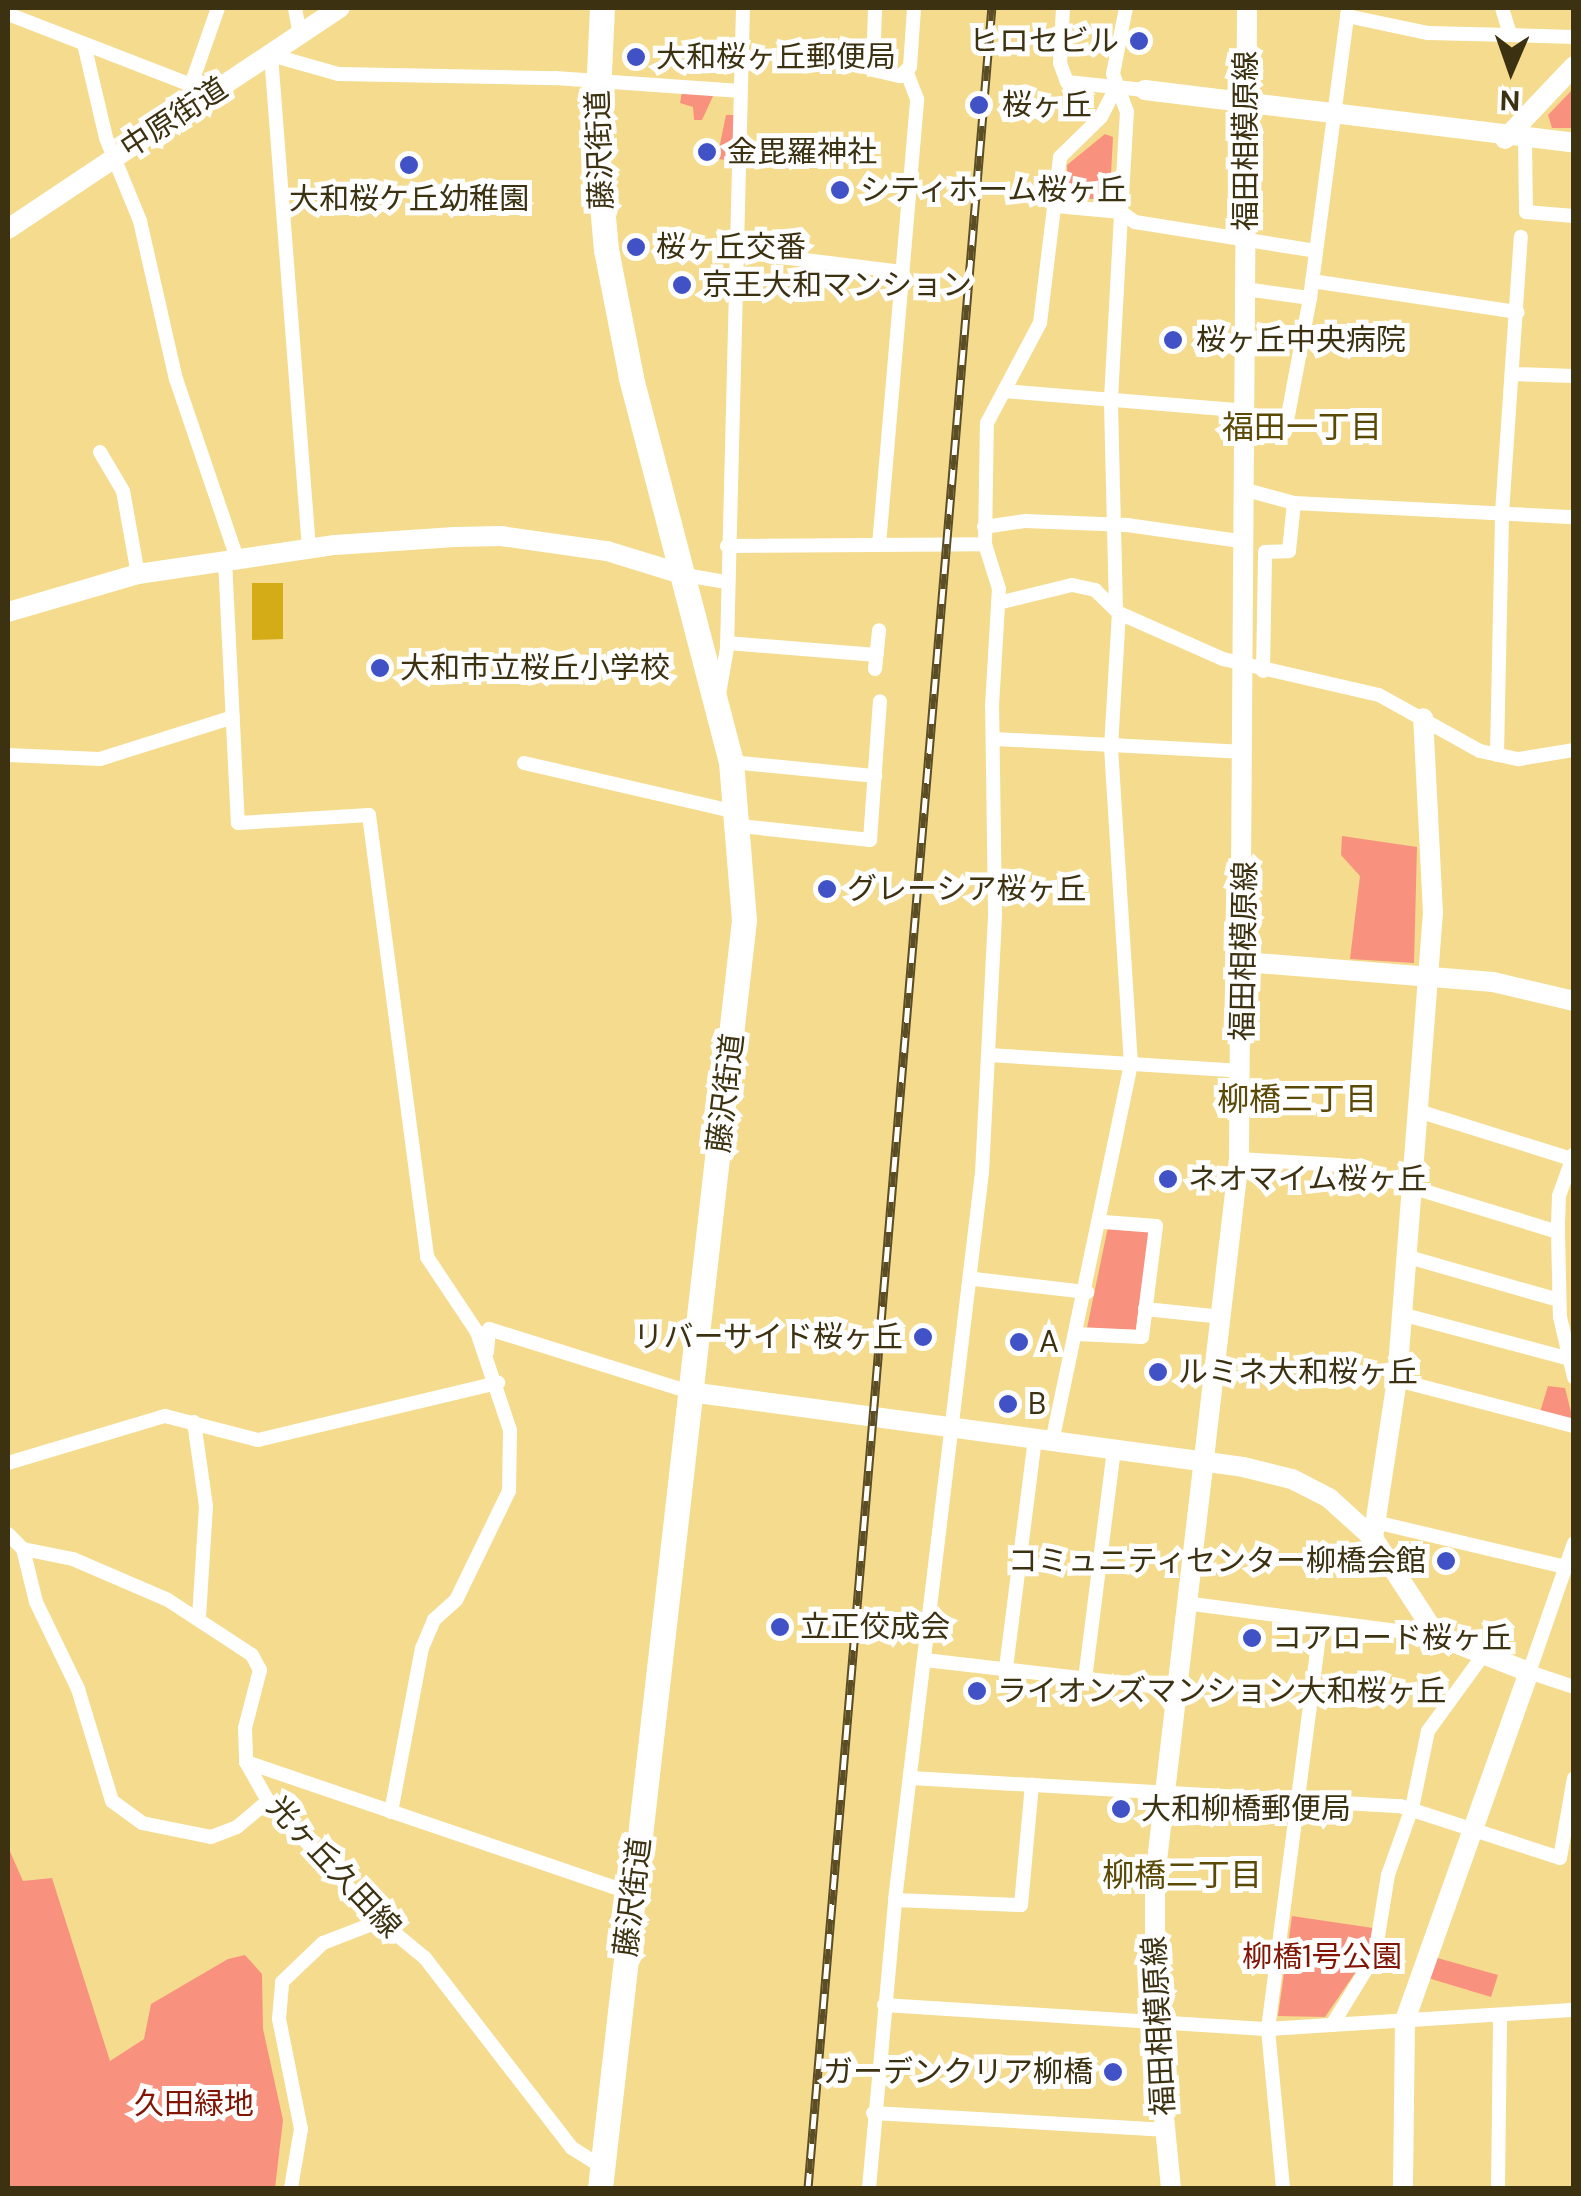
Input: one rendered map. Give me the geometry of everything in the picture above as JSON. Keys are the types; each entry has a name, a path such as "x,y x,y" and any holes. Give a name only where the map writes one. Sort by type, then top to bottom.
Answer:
{"highway":[{"name":"藤沢街道","path":"601,2178 738,992 739,819 717,702 616,310 598,190 596,83 602,8"}],"street":[{"path":"8,14 33,15 84,44 198,92 218,8"},
{"path":"296,8 300,35"},
{"name":"中原街道","path":"8,229 113,158 198,92 271,55 340,8"},
{"path":"717,702 726,643 744,8"},
{"path":"875,8 872,70 906,73"},
{"path":"878,545 917,99 906,73 914,8"},
{"path":"1063,8 1060,74 1066,82 1246,98 1515,140 1574,143"},
{"path":"869,2188 894,1900 974,1279 990,1055 998,603 985,544 987,423 1040,323 1048,224 1056,206 1060,157 1097,121 1112,86 1126,8"},
{"name":"福田相模原線","path":"1171,2188 1155,2024 1162,1792 1239,1158 1244,962 1247,8"},
{"path":"1502,8 1510,35"},
{"path":"1004,391 1111,399 1245,420 1285,432 1310,298 1347,12 1428,33 1574,36"},
{"path":"84,44 113,158 140,220 176,380 216,478 231,559 238,823 369,815 427,1258 487,1358 510,1430 509,1491 456,1600 434,1620 422,1648 390,1812"},
{"path":"309,548 271,55 338,74 741,91"},
{"path":"1574,66 1515,140 1526,212 1574,216"},
{"path":"1006,1668 1044,1441 1077,1334 1104,1222 1131,1065 1112,747 1118,611 1111,399 1127,112 1112,86"},
{"path":"1127,112 1145,90"},
{"path":"1097,121 1126,130"},
{"path":"1056,206 1121,212 1135,222 1316,251"},
{"path":"1497,755 1502,513 1522,236"},
{"path":"740,252 902,272"},
{"path":"1312,281 1518,312"},
{"path":"1245,289 1310,298"},
{"path":"1512,374 1574,376"},
{"path":"100,452 123,491 138,574"},
{"path":"1246,490 1294,503 1574,516"},
{"path":"1264,671 1264,552 1288,551 1294,503"},
{"path":"984,527 1025,521 1114,525 1246,547"},
{"path":"8,612 138,574 231,559 309,548 501,536 607,552 726,582"},
{"path":"727,546 985,544"},
{"path":"998,603 1072,585 1095,590 1118,611 1264,671 1379,695 1497,755 1539,759 1574,750"},
{"path":"726,643 876,662 878,630"},
{"path":"524,763 739,819 870,840 880,702"},
{"path":"8,755 100,759 233,716"},
{"path":"1374,1530 1396,1380 1428,977 1432,848 1423,718"},
{"path":"995,740 1244,752"},
{"path":"731,762 875,776"},
{"path":"1244,962 1507,984 1574,1001"},
{"path":"990,1055 1241,1071"},
{"path":"1415,1110 1572,1157 1559,1196 1558,1300 1568,1326 1574,1377"},
{"path":"1239,1158 1339,1165 1558,1232"},
{"path":"1077,1334 1142,1337 1156,1226 1104,1222"},
{"path":"1405,1256 1558,1300"},
{"path":"974,1279 1087,1292"},
{"path":"1145,1308 1222,1317"},
{"path":"1401,1314 1570,1359"},
{"path":"487,1358 489,1329 690,1392 1204,1462 1292,1479 1329,1498 1374,1530 1438,1636"},
{"path":"1396,1380 1574,1426"},
{"path":"8,1462 166,1416 258,1440 288,1437 498,1384"},
{"path":"194,1422 206,1506 199,1618"},
{"path":"1085,1678 1114,1450"},
{"path":"1374,1530 1565,1567"},
{"path":"8,1534 23,1549 114,1574 199,1618 252,1656 260,1670 245,1728 246,1762 634,1894"},
{"path":"1403,2188 1405,2021 1574,1543"},
{"path":"23,1549 36,1602 78,1688 112,1801 142,1823 211,1837 237,1827 268,1802"},
{"path":"1185,1603 1438,1636 1574,1687"},
{"path":"1283,2188 1268,2029 1321,1621"},
{"path":"1332,2025 1375,1956 1388,1875 1412,1808 1428,1730 1484,1654"},
{"path":"925,1660 1174,1689"},
{"name":"光ヶ丘久田線","path":"246,1762 268,1802 380,1922 425,1958 572,2148 601,2178"},
{"path":"911,1778 1412,1808 1472,1832 1560,1858 1574,1778"},
{"path":"894,1900 1022,1905 1032,1784"},
{"path":"291,2188 301,2129 278,2009 282,1982 324,1943 380,1922"},
{"path":"884,2005 1268,2029 1566,2010"},
{"path":"1498,2188 1500,2017"},
{"path":"873,2113 1164,2130"}],"green space":[{"path":"1573,89 1573,128 1552,128 1548,115"},
{"path":"682,92 714,94 702,120 694,120 693,107 680,103"},
{"path":"726,115 735,115 736,161 717,159"},
{"path":"1105,134 1113,137 1110,193 1105,200 1068,197 1067,165"},
{"path":"1342,836 1417,847 1414,963 1350,959 1360,876 1341,855"},
{"path":"1108,1227 1149,1232 1136,1330 1087,1328"},
{"path":"1548,1386 1565,1388 1573,1420 1540,1412"},
{"name":"久田緑地","path":"8,1847 23,1881 52,1878 110,2061 144,2039 151,2004 228,1959 245,1955 262,1974 263,2029 283,2120 275,2188 8,2188"},
{"name":"柳橋1号公園","path":"1292,1916 1373,1928 1368,1954 1325,2017 1278,2016"},
{"path":"1434,1957 1498,1975 1491,1997 1428,1978"}],"shaded area":[{"path":"252,583 283,583 283,639 252,640"}],"railway":[{"path":"808,2188 992,8"}],"place":[{"name":"ヒロセビル","path":"1139,41"},
{"name":"大和桜ヶ丘郵便局","path":"636,57"},
{"name":"桜ヶ丘","path":"979,105"},
{"name":"金毘羅神社","path":"707,152"},
{"name":"大和桜ケ丘幼稚園","path":"409,165"},
{"name":"シティホーム桜ヶ丘","path":"840,190"},
{"name":"桜ヶ丘交番","path":"636,247"},
{"name":"京王大和マンション","path":"682,285"},
{"name":"桜ヶ丘中央病院","path":"1173,340"},
{"name":"大和市立桜丘小学校","path":"380,668"},
{"name":"グレーシア桜ヶ丘","path":"827,889"},
{"name":"ネオマイム桜ヶ丘","path":"1168,1179"},
{"name":"リバーサイド桜ヶ丘","path":"923,1337"},
{"name":"A","path":"1019,1342"},
{"name":"ルミネ大和桜ヶ丘","path":"1158,1372"},
{"name":"B","path":"1008,1404"},
{"name":"コミュニティセンター柳橋会館","path":"1446,1561"},
{"name":"立正佼成会","path":"780,1627"},
{"name":"コアロード桜ヶ丘","path":"1252,1638"},
{"name":"ライオンズマンション大和桜ヶ丘","path":"977,1691"},
{"name":"大和柳橋郵便局","path":"1121,1809"},
{"name":"ガーデンクリア柳橋","path":"1113,2072"}],"district":[{"name":"福田一丁目","path":"1302,427"},
{"name":"柳橋三丁目","path":"1297,1099"},
{"name":"柳橋二丁目","path":"1182,1875"}]}
